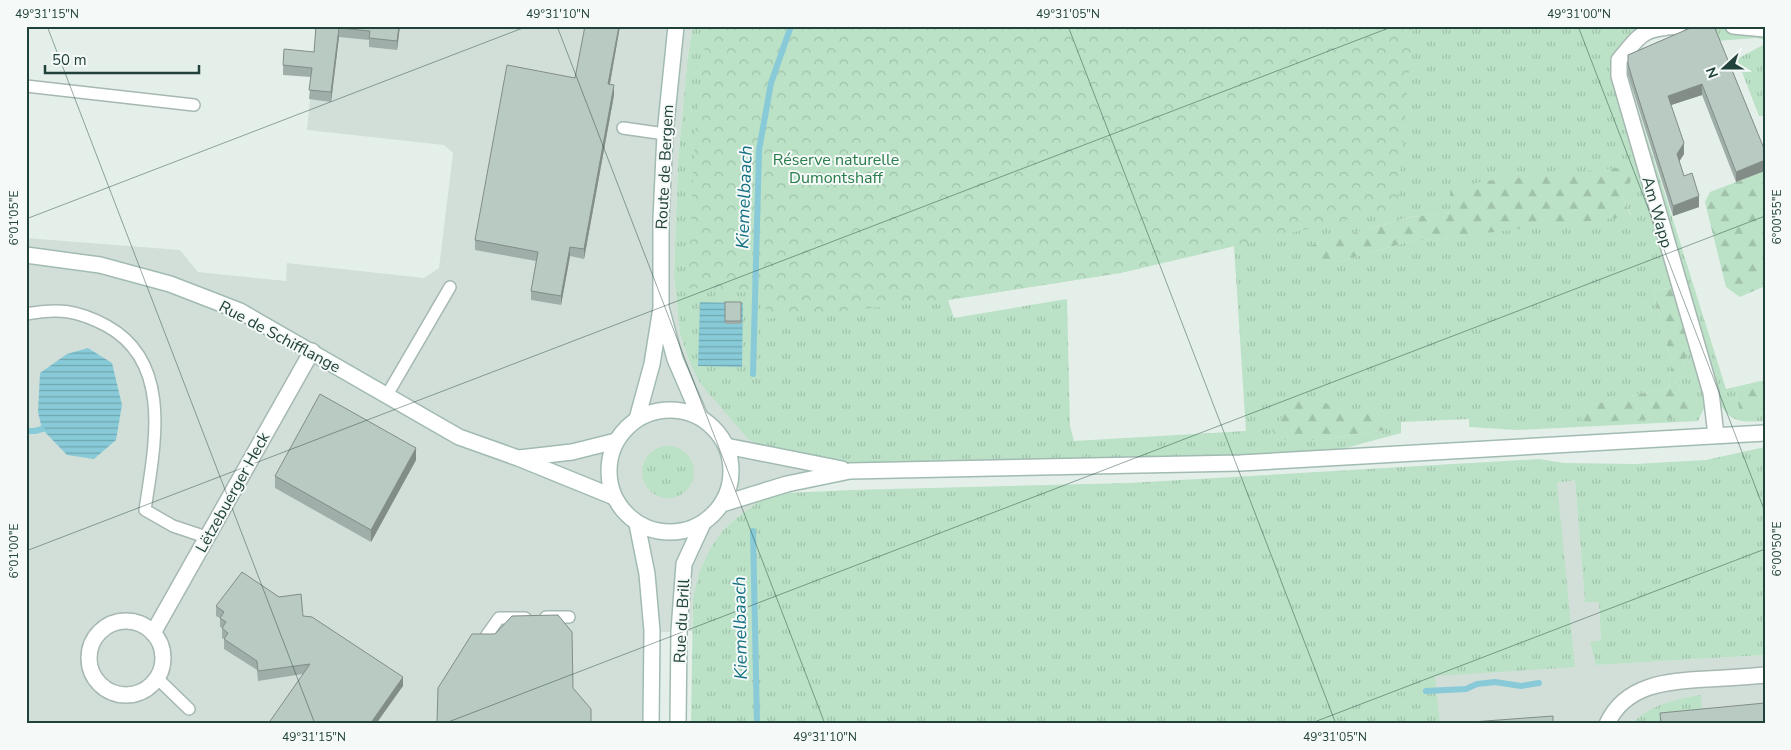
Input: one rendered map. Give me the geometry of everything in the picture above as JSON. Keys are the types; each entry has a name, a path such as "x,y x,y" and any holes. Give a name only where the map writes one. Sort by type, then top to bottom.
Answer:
{"main road":[{"name":"Route de Bergem","path":"637,419 652,364 661,308 661,219 665,134 676,26"},
{"name":"Am Wapp","path":"1678,26 1656,28 1640,35 1619,60 1619,76 1711,392 1716,435"},
{"path":"1733,26 1765,29"},
{"name":"Rue de Schifflange","path":"26,255 100,265 170,284 240,311 459,437 518,458 614,497"},
{"name":"Route de Bergem","path":"661,308 676,359 700,417"},
{"name":"Lëtzebuerger Heck","path":"153,632 312,351"},
{"path":"668,409 684,411 700,417 715,430 726,446 731,466 730,485 722,504 704,523 688,530 670,533 653,531 637,524 624,512 614,497 608,479 609,459 616,441 625,429 637,419 652,412 668,409"},
{"path":"722,504 787,484 850,471 1240,463 1765,433"},
{"name":"Rue de Schifflange","path":"518,458 572,452 616,441"},
{"path":"726,446 850,471"},
{"name":"Rue du Brill","path":"678,724 679,631 684,564 704,523"},
{"name":"Rue du Brill","path":"637,524 647,574 652,631 651,724"},
{"path":"130,621 143,625 153,632 160,643 163,655 158,679 151,687 141,693 130,696 119,696 109,692 99,684 92,673 89,660 90,648 96,636 105,627 117,622 130,621"},
{"path":"1607,724 1612,712 1630,697 1650,686 1672,681 1765,675"}],"lane":[{"path":"26,86 194,105"},
{"path":"623,128 665,134"},
{"path":"387,395 450,287"},
{"path":"26,314 64,310 91,317 120,334 142,360 153,390 155,443 145,510 173,526 206,537"},
{"path":"488,634 500,618 569,617"},
{"path":"158,679 189,709"}],"shaded area":[{"path":"317,26 693,26 688,55 678,160 674,275 680,334 689,360 850,471 787,484 786,493 760,501 724,529 693,599 692,631 644,633 643,724 26,724 26,238 180,250 198,272 286,281 287,263 424,278 439,268 453,153 444,145 307,130"},
{"path":"1575,480 1585,601 1599,602 1601,640 1591,642 1596,665 1765,655 1765,724 1392,724 1557,483"}],"green space":[{"path":"693,26 1765,26 1765,40 1756,38 1716,41 1679,33 1654,37 1632,52 1625,67 1726,389 1735,387 1740,412 1765,413 1765,421 1745,421 1733,418 1723,409 1711,393 1698,421 1518,430 1469,427 1469,419 1401,422 1401,433 1305,459 850,471 787,459 748,439 700,383 680,334 674,275 678,160 688,55","holes":["1620,192 1631,215 1408,242 1336,262 1310,246 1410,217","1234,246 1246,431 1074,441 1070,426 1067,299 954,318 948,300 1120,273","1679,286 1692,328 1679,388 1697,403 1582,422 1581,407 1668,388 1672,364 1653,291","1272,430 1385,430 1321,440 1278,440"]},
{"name":"Réserve naturelle Dumontshaff","path":"707,26 1413,26 1397,208 1120,273 948,300 766,319 766,294 688,288 695,133"},
{"path":"1765,44 1765,116 1759,116 1737,59"},
{"path":"1629,167 1632,179 1620,192 1631,216 1408,242 1336,262 1314,262 1309,246 1411,217 1451,212 1450,190 1484,181"},
{"path":"1765,171 1765,286 1740,297 1726,287 1705,202 1710,192"},
{"path":"1680,286 1692,328 1679,388 1697,403 1695,413 1685,418 1582,422 1580,407 1668,388 1672,364 1653,291"},
{"path":"1765,380 1765,413 1740,413 1735,387"},
{"path":"1298,397 1385,417 1385,430 1321,440 1278,440 1272,430"},
{"path":"668,446 678,448 686,454 692,462 694,472 692,482 686,490 678,496 668,498 658,496 650,490 644,482 642,472 644,462 650,454 658,448"},
{"path":"1765,447 1765,655 1596,665 1590,642 1601,640 1599,602 1585,602 1575,480 1557,483 1575,667 1435,676 1440,724 691,724 693,599 699,573 710,549 724,529 760,501 786,493 1129,483 1539,459 1564,463 1635,464 1706,460"},
{"path":"1701,695 1702,710 1673,724 1632,724 1646,712 1664,704"}],"water":[{"path":"700,302 743,303 742,367 698,366"},
{"path":"88,348 112,363 122,405 116,440 94,459 67,455 42,429 38,412 40,373 67,354"}],"building":[{"path":"316,26 399,26 397,41 369,38 370,31 339,28 331,92 309,90 312,68 283,65 284,49 314,52"},
{"path":"585,26 619,26 608,84 614,85 584,249 570,247 561,296 531,291 538,252 475,240 507,65 575,78"},
{"path":"1695,26 1714,26 1765,151 1765,160 1736,172 1702,84 1668,96 1684,143 1677,154 1684,176 1692,173 1699,196 1673,206 1633,81 1628,64 1628,55"},
{"path":"725,302 741,302 741,321 725,321"},
{"path":"320,394 416,448 371,530 275,476"},
{"path":"242,572 279,597 301,594 303,616 312,617 403,677 370,724 268,724 310,664 258,671 257,661 224,639 228,633 222,628 226,622 220,618 224,612 216,606"},
{"path":"558,615 572,632 573,688 591,709 591,724 437,724 438,688 472,634 495,634 512,616"},
{"path":"1765,703 1765,724 1661,724 1660,713"},
{"path":"1553,716 1553,724 1458,724 1458,723"}],"waterway":[{"name":"Kiemelbaach","path":"753,374 759,150 771,83 791,26"},
{"path":"26,431 42,429"},
{"name":"Kiemelbaach","path":"753,531 757,724"},
{"path":"1426,691 1466,689 1477,684 1495,682 1521,686 1539,683"}]}
